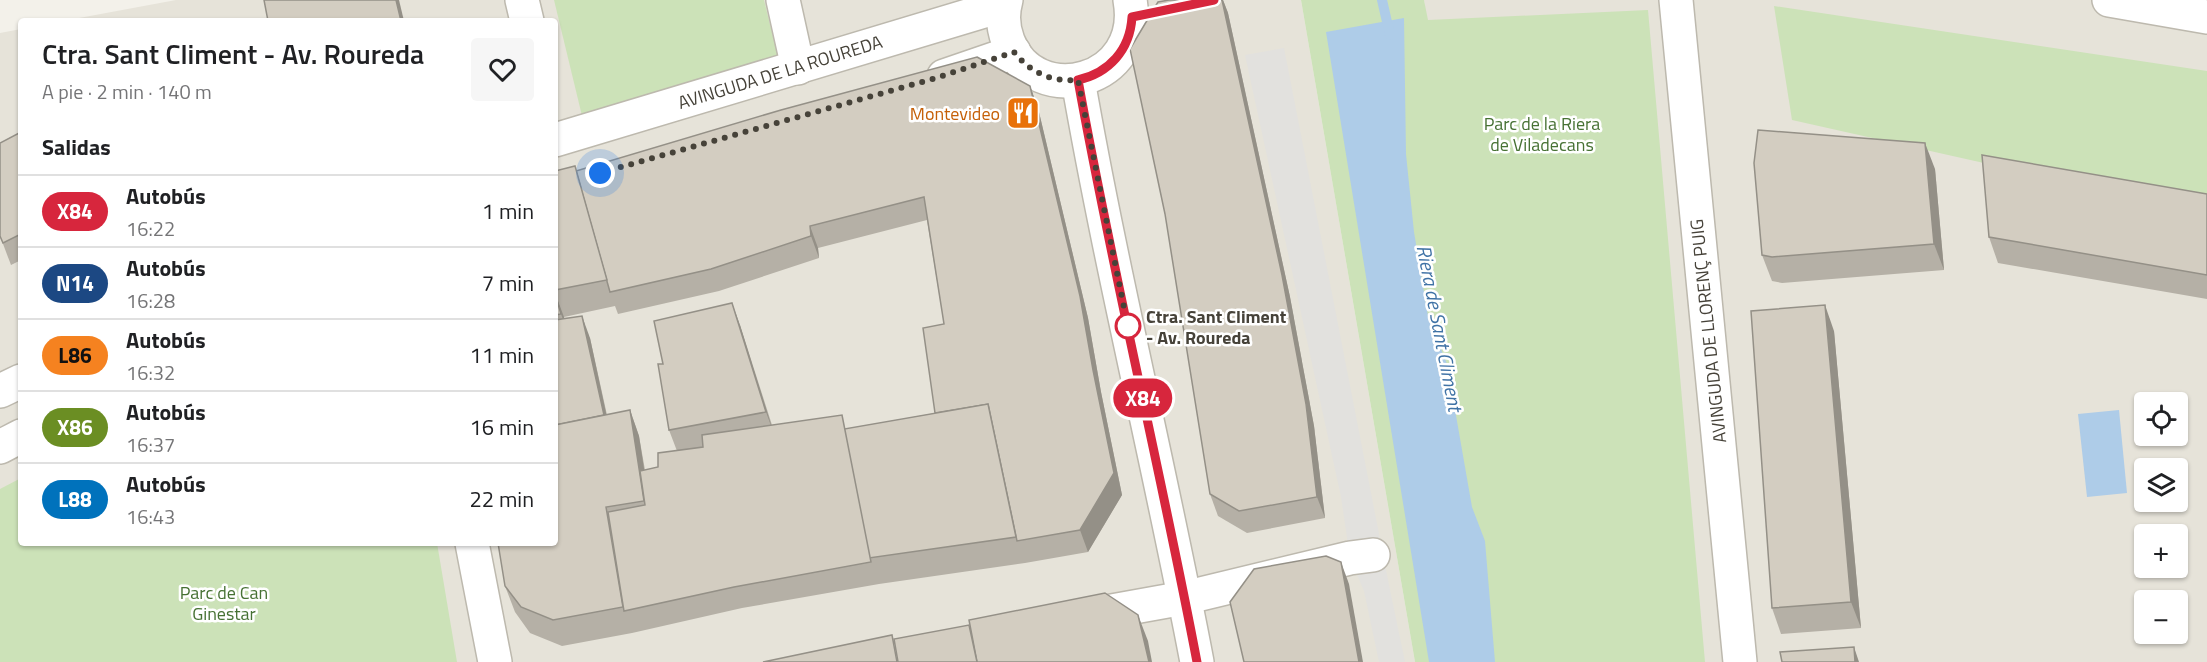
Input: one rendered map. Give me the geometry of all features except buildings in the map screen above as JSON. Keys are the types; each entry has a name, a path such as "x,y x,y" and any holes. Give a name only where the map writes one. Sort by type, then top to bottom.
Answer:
{"street":[{"path":"522,0 526,18"},
{"path":"783,0 798,68"},
{"name":"AVINGUDA DE LLORENÇ PUIG","path":"1676,0 1740,662"},
{"path":"2109,0 2207,17"},
{"path":"1005,2 1004,26 1014,52 1026,66 1042,75 1059,80 1078,80 1095,75 1116,59 1130,36 1139,10"},
{"name":"AVINGUDA DE LA ROUREDA","path":"558,139 798,68 1005,2"},
{"path":"913,85 1014,52"},
{"path":"1078,80 1096,178 1197,662"},
{"path":"0,391 18,382"},
{"path":"0,447 18,438"},
{"path":"473,546 495,662"},
{"path":"1055,621 1184,598 1350,558 1373,555"}],"shaded area":[{"path":"176,0 1301,0 1415,662 0,662 0,33 18,30 18,546 558,546 558,18 79,18"},
{"path":"1424,0 2207,0 2207,662 1506,662"},
{"path":"1284,48 1405,662 1379,662 1364,591 1350,558 1341,497 1245,55"}],"green space":[{"path":"554,0 764,0 778,57 583,120"},
{"name":"Parc de la Riera de Viladecans","path":"1301,0 1424,0 1428,20 1648,10 1705,662 1415,662"},
{"path":"1774,6 2207,71 2207,213 1792,120"},
{"name":"Parc de Can Ginestar","path":"18,480 18,546 438,546 457,662 0,662 0,489"}],"water":[{"path":"1404,18 1406,154 1414,232 1428,316 1447,364 1472,507 1485,541 1495,662 1429,662 1326,32"},
{"path":"2119,410 2127,493 2087,497 2078,414"}],"waterway":[{"name":"Riera de Sant Climent","path":"1382,0 1390,35"}],"bus line":[{"name":"X84","path":"1197,662 1148,418 1096,178 1078,80 1095,75 1110,65 1122,52 1130,36 1132,17 1214,0"}],"place":[{"name":"Montevideo","path":"1023,113"},
{"name":"Ctra. Sant Climent - Av. Roureda","path":"1128,326"}],"route":[{"path":"600,173 936,78 1014,52 1026,66 1042,75 1059,80 1078,80 1129,332 1128,326"}]}
